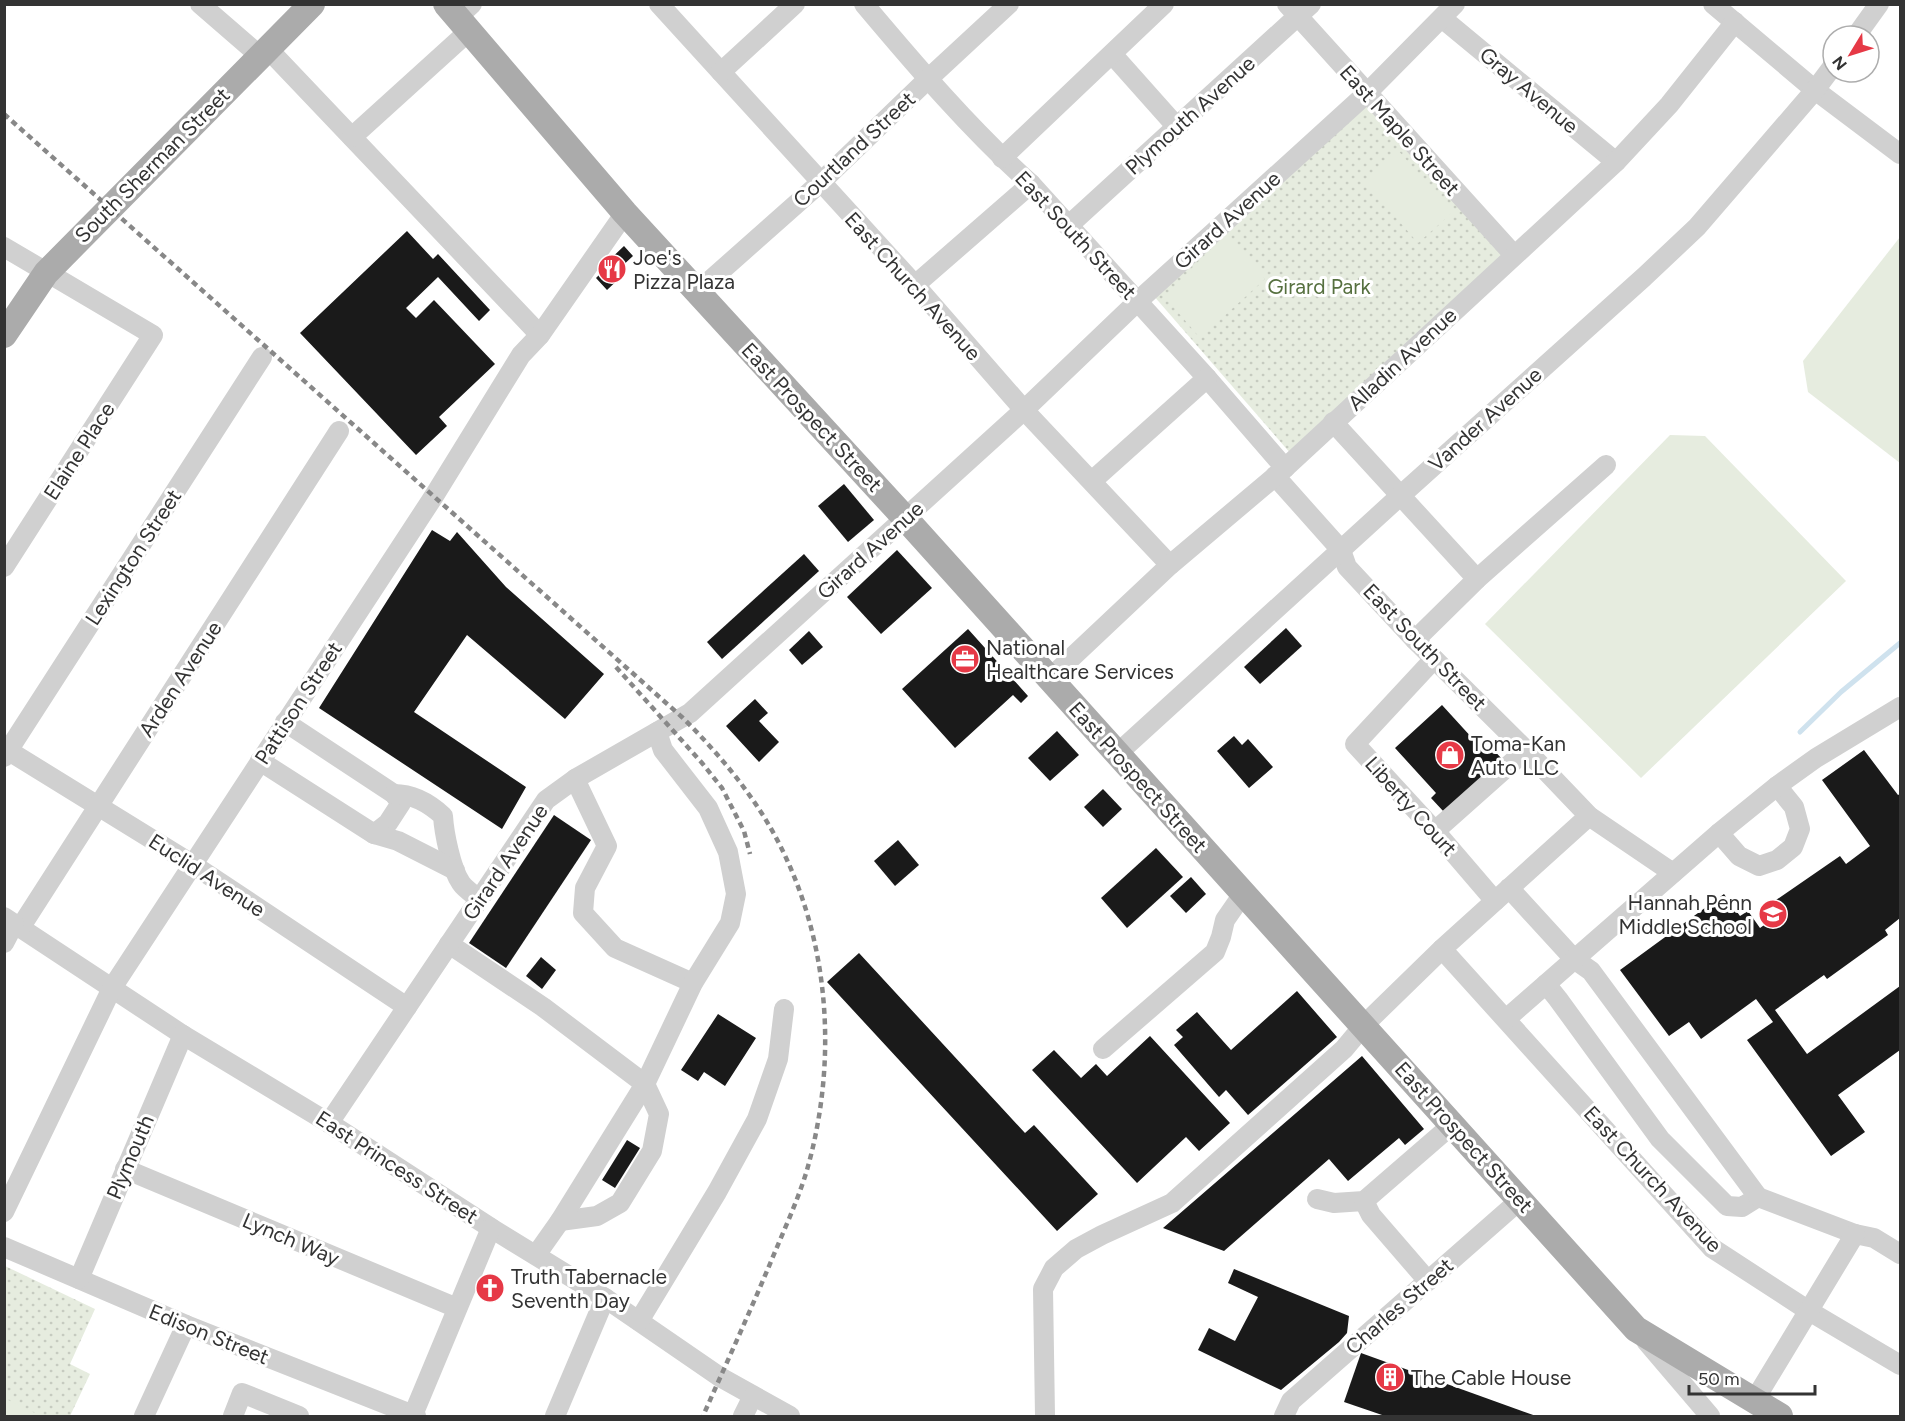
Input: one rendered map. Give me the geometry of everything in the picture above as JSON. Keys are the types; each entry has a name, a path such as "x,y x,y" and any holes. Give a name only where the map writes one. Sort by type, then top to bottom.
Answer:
{"main road":[{"name":"South Sherman Street","path":"4,335 45,273 312,4"},
{"name":"East Prospect Street","path":"461,14 625,213 1118,753 1636,1329"},
{"path":"1636,1329 1780,1416"}],"street":[{"path":"200,4 264,52 352,137 540,335"},
{"name":"East Church Avenue","path":"659,4 915,285 1024,410 1170,565"},
{"path":"721,72 795,4"},
{"name":"East South Street","path":"864,4 928,79 1002,158 1031,184 1207,378 1341,550 1347,567 1414,640 1526,750 1589,816 1673,873"},
{"name":"Courtland Street","path":"696,292 820,183 1010,4"},
{"path":"1002,158 1164,4"},
{"path":"1713,4 1815,90 1900,154"},
{"path":"1865,24 1879,4"},
{"name":"East Maple Street","path":"1299,8 1366,94 1514,255"},
{"name":"Plymouth Avenue","path":"1068,226 1177,127 1299,8"},
{"name":"Girard Avenue","path":"329,1123 546,800 575,779 690,713 1024,410 1138,301 1366,94 1449,11"},
{"name":"Gray Avenue","path":"1449,11 1616,162"},
{"path":"352,137 461,14"},
{"name":"Alladin Avenue","path":"1050,678 1170,565 1280,472 1616,162 1669,105 1735,22"},
{"path":"1112,54 1177,127"},
{"name":"Vander Avenue","path":"1118,753 1697,227 1821,82"},
{"path":"915,285 1031,184"},
{"name":"Pattison Street","path":"4,1212 112,988 434,496 521,354 540,335 625,213"},
{"path":"4,247 45,273"},
{"name":"Elaine Place","path":"4,567 153,335 45,273"},
{"name":"Lexington Street","path":"6,752 262,357"},
{"path":"1092,481 1207,378"},
{"path":"1333,422 1477,579"},
{"name":"Arden Avenue","path":"4,943 13,923 99,806 339,431"},
{"path":"1414,640 1477,579 1606,465"},
{"name":"Liberty Court","path":"1434,659 1355,744 1435,831 1502,895 1574,959 1591,971 1758,1197"},
{"path":"1506,1019 1719,833 1777,786 1816,758 1900,707"},
{"path":"285,722 394,794 401,803 388,823 374,834"},
{"path":"536,1255 560,1221 645,1084 693,983 730,923 736,894 728,852 708,808 663,750 657,732"},
{"path":"1435,831 1526,750"},
{"name":"Euclid Avenue","path":"6,752 192,864 406,1007"},
{"path":"260,761 374,834 398,841 455,870"},
{"path":"575,779 607,846 585,888 583,913 615,948 693,983"},
{"path":"1719,833 1739,856 1760,866 1777,860 1793,847 1800,829 1794,807 1777,786"},
{"path":"394,794 407,794 417,798 443,816 444,831 455,870 461,883 479,899"},
{"path":"1045,1416 1043,1289 1054,1268 1076,1250 1102,1235 1172,1203 1344,1049 1364,1025 1442,949 1589,816"},
{"path":"1103,1049 1215,952 1225,920 1243,894"},
{"name":"East Princess Street","path":"13,923 183,1035 329,1123 491,1228 605,1298 720,1377 790,1416"},
{"path":"449,944 543,1007 645,1084 659,1114 652,1151 620,1203 597,1216 560,1221"},
{"name":"East Church Avenue","path":"1442,949 1712,1248 1809,1311 1900,1365"},
{"path":"1546,984 1660,1139 1727,1206 1742,1207 1758,1197 1856,1234 1874,1238 1900,1254"},
{"path":"639,1321 717,1192 757,1119 778,1059 784,1009"},
{"name":"Plymouth","path":"79,1279 183,1035"},
{"path":"1317,1199 1334,1203 1364,1201 1453,1124"},
{"name":"Lynch Way","path":"125,1169 457,1308"},
{"name":"Charles Street","path":"1284,1416 1291,1401 1520,1200"},
{"path":"1364,1201 1371,1215 1428,1281"},
{"path":"414,1416 491,1228"},
{"path":"1754,1401 1856,1234"},
{"name":"Edison Street","path":"4,1247 186,1325 414,1416"},
{"path":"555,1416 605,1298"},
{"path":"144,1416 186,1325"},
{"name":"East Prospect Street","path":"1636,1329 1710,1416"},
{"path":"233,1416 242,1393 299,1416"},
{"path":"743,1416 753,1396"}],"green space":[{"name":"Girard Park","path":"1364,103 1505,258 1291,454 1153,295"},
{"path":"1397,149 1452,213 1418,243 1364,181"},
{"path":"1230,236 1265,279 1200,338 1165,297"},
{"path":"1900,237 1900,463 1808,392 1803,361"},
{"path":"1670,435 1705,436 1846,581 1641,778 1485,624"},
{"path":"5,1266 95,1309 70,1364 90,1374 70,1416 5,1416"},
{"path":"4,1398 39,1415 39,1416 5,1416"}],"building":[{"path":"407,231 433,259 438,254 490,310 479,321 438,277 406,308 416,318 434,300 495,364 439,417 447,426 416,455 300,333"},
{"name":"Joe's Pizza Plaza","path":"624,246 633,256 620,268 625,273 607,290 596,278 604,270 602,267"},
{"path":"844,484 874,520 848,542 818,506"},
{"path":"432,530 450,541 457,532 506,587 604,674 565,719 467,635 414,712 526,787 502,829 319,708"},
{"path":"897,550 932,588 881,634 847,597"},
{"path":"804,554 819,571 722,659 707,642"},
{"path":"1286,628 1302,646 1260,684 1244,667"},
{"name":"National Healthcare Services","path":"968,629 1028,696 1021,703 1013,695 955,748 902,689"},
{"path":"809,631 823,647 802,665 789,650"},
{"path":"755,699 768,713 759,721 779,742 759,762 726,726"},
{"name":"Toma-Kan Auto LLC","path":"1442,705 1484,751 1490,746 1502,759 1444,812 1431,798 1436,793 1395,748"},
{"path":"1057,731 1079,755 1050,781 1028,758"},
{"path":"1234,736 1242,745 1248,739 1273,767 1249,788 1217,751"},
{"path":"1864,750 1898,795 1900,794 1900,918 1885,930 1888,935 1827,979 1824,975 1775,1010 1807,1054 1900,986 1900,1050 1838,1095 1865,1132 1831,1156 1747,1040 1773,1022 1756,999 1701,1039 1689,1022 1669,1036 1620,970 1724,894 1740,916 1748,911 1760,928 1784,911 1776,900 1840,856 1846,864 1870,846 1822,780"},
{"path":"1103,789 1122,809 1103,827 1084,807"},
{"path":"554,815 591,840 506,968 469,943"},
{"path":"898,840 919,865 895,886 874,861"},
{"path":"1156,848 1183,877 1127,928 1101,898"},
{"path":"1191,877 1206,894 1186,913 1170,896"},
{"path":"859,953 1025,1133 1034,1125 1098,1194 1057,1231 827,982"},
{"path":"541,957 556,970 542,989 526,976"},
{"path":"1297,991 1337,1037 1248,1115 1226,1090 1219,1097 1174,1045 1183,1037 1176,1030 1197,1012 1231,1050"},
{"path":"718,1014 756,1038 725,1086 704,1072 698,1081 681,1070"},
{"path":"1150,1036 1230,1123 1199,1151 1186,1137 1137,1183 1032,1070 1054,1050 1081,1078 1096,1064 1107,1076"},
{"path":"1362,1056 1424,1129 1405,1145 1399,1138 1348,1181 1329,1159 1224,1251 1163,1228"},
{"path":"627,1140 640,1148 615,1188 602,1180"},
{"path":"1234,1269 1349,1316 1347,1333 1281,1390 1198,1350 1209,1328 1235,1341 1258,1297 1228,1283"},
{"name":"The Cable House","path":"1361,1353 1536,1416 1385,1416 1344,1402"}],"waterway":[{"path":"1800,732 1841,692 1900,643"}],"railway":[{"path":"4,114 683,718 741,784 777,840 802,897 813,935 820,973 825,1052 822,1092 807,1170 791,1215 703,1416"},
{"path":"616,667 722,788 744,831 750,854"}],"place":[{"name":"Joe's Pizza Plaza","path":"612,269"},
{"name":"National Healthcare Services","path":"965,659"},
{"name":"Toma-Kan Auto LLC","path":"1450,755"},
{"name":"Hannah Penn Middle School","path":"1773,914"},
{"name":"Truth Tabernacle Seventh Day","path":"490,1288"},
{"name":"The Cable House","path":"1390,1377"}]}
